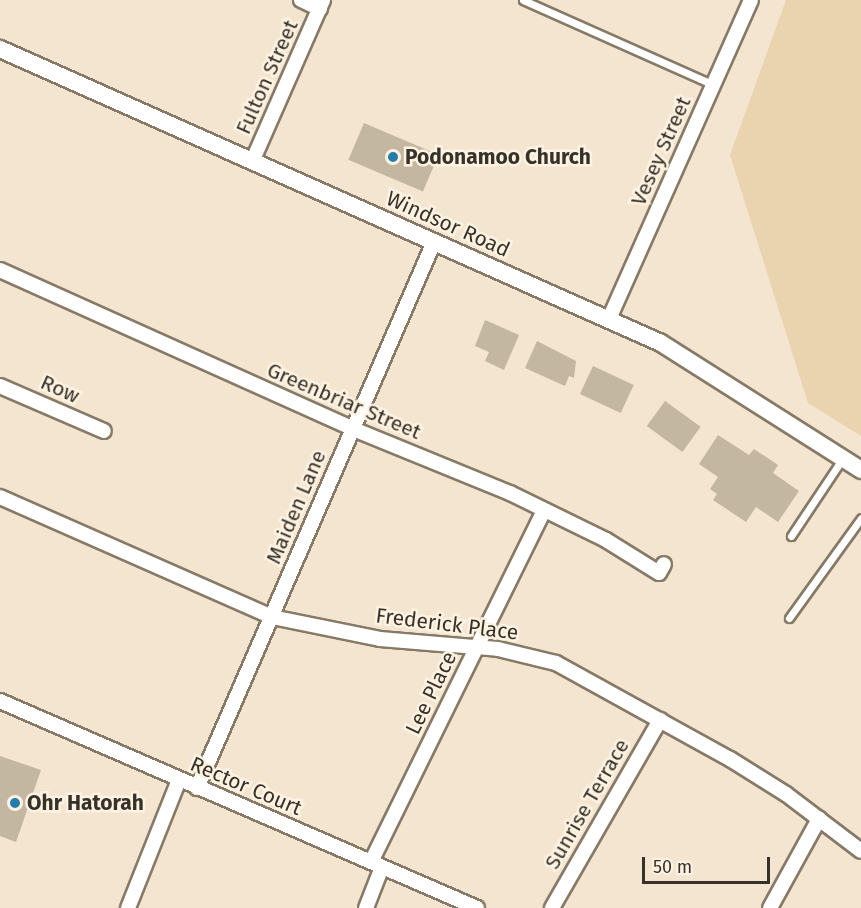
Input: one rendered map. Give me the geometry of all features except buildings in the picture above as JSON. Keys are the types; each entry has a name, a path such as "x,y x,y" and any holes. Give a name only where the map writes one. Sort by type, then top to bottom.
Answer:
{"street":[{"name":"Fulton Street","path":"252,162 322,4 301,0"},
{"name":"Vesey Street","path":"609,319 751,0"},
{"name":"Windsor Road","path":"0,49 609,319 714,374 861,470"},
{"name":"Maiden Lane","path":"197,788 434,242"},
{"name":"Greenbriar Street","path":"0,270 353,429 544,510 659,573 664,564"},
{"name":"Row","path":"0,386 104,431"},
{"name":"Frederick Place","path":"0,497 272,617 380,639 527,654 556,663 730,759 819,819 861,851"},
{"name":"Lee Place","path":"366,908 376,865 476,648 544,510"},
{"name":"Rector Court","path":"0,702 477,908"},
{"name":"Sunrise Terrace","path":"552,908 660,720"},
{"path":"128,908 179,780"},
{"path":"770,908 819,819"}],"lane":[{"path":"523,0 714,85"},
{"path":"791,536 843,458"},
{"path":"789,618 861,518"}],"shaded area":[{"path":"786,0 861,0 861,436 808,403 730,155"}],"place":[{"name":"Podonamoo Church","path":"393,157"},
{"name":"Ohr Hatorah","path":"15,803"}]}
